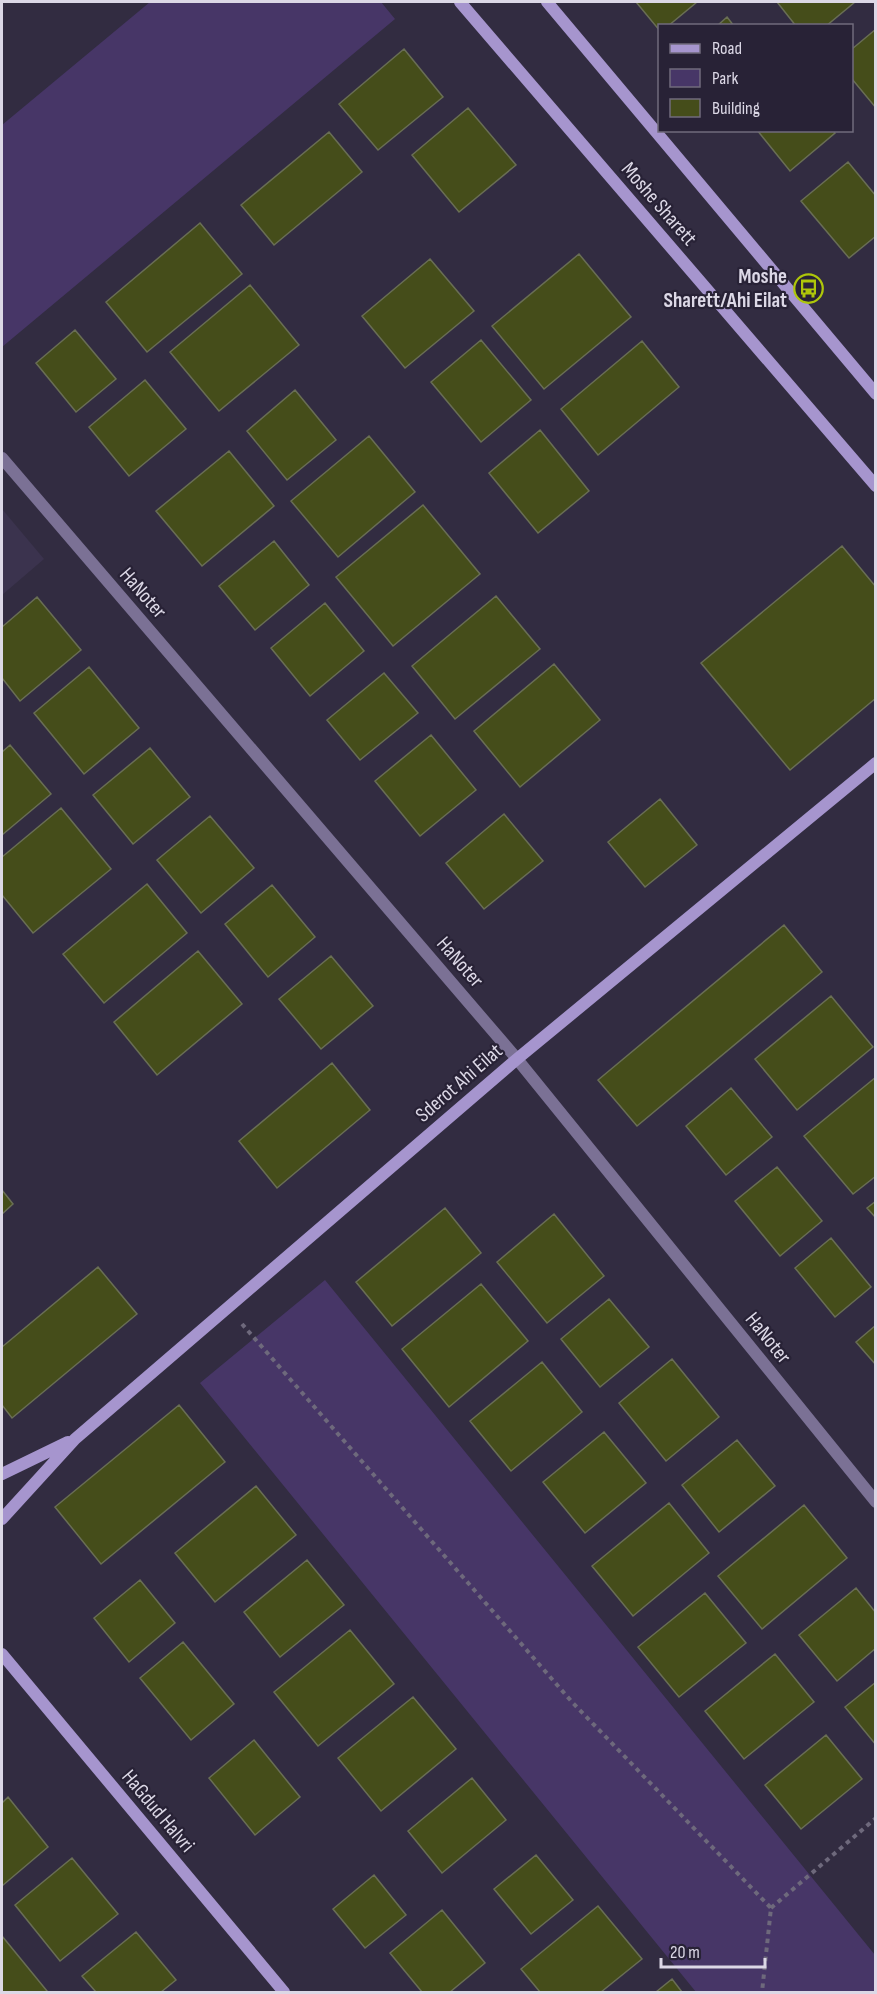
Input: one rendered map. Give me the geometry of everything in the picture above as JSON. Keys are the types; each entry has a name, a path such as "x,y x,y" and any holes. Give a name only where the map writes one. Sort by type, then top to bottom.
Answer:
{"street":[{"name":"Moshe Sharett","path":"460,2 876,486"},
{"name":"Moshe Sharett","path":"547,2 876,394"},
{"name":"HaNoter","path":"2,458 517,1059 876,1502"},
{"name":"Sderot Ahi Eilat","path":"2,1519 75,1439 517,1059 876,763"},
{"name":"Sderot Ahi Eilat","path":"2,1474 75,1439"},
{"name":"HaGdud HaIvri","path":"2,1654 284,1992"}],"path":[{"path":"228,1307 572,1702 771,1908"},
{"path":"762,1992 771,1908 876,1818"}],"shaded area":[{"path":"2,509 44,559 2,595"}],"green space":[{"path":"150,2 381,2 395,19 2,347 2,125"},
{"path":"325,1280 875,1955 875,1992 696,1992 200,1383"}],"building":[{"path":"636,2 697,2 670,24 658,24 658,29"},
{"path":"777,2 855,2 828,24 794,24"},
{"path":"727,17 732,24 719,24"},
{"path":"876,29 876,108 853,80 853,48"},
{"path":"404,49 443,97 378,150 339,104"},
{"path":"468,108 516,165 459,212 412,155"},
{"path":"329,132 362,172 274,245 241,205"},
{"path":"759,132 834,132 835,133 790,171"},
{"path":"848,162 876,196 876,236 849,258 801,201"},
{"path":"200,223 242,274 147,352 106,302"},
{"path":"579,254 631,317 544,389 492,326"},
{"path":"430,259 474,311 405,368 362,316"},
{"path":"250,285 299,345 219,411 170,352"},
{"path":"75,330 116,379 76,412 36,363"},
{"path":"481,340 531,400 481,442 431,382"},
{"path":"642,341 679,387 598,455 561,409"},
{"path":"145,380 186,429 129,476 89,427"},
{"path":"295,390 336,440 287,480 247,431"},
{"path":"540,430 589,491 538,533 489,473"},
{"path":"369,436 415,492 338,557 291,501"},
{"path":"229,451 274,506 202,566 156,511"},
{"path":"423,505 480,574 393,646 336,577"},
{"path":"274,541 309,585 255,630 219,586"},
{"path":"842,546 876,587 876,698 790,770 701,663"},
{"path":"496,596 540,649 455,719 412,666"},
{"path":"37,597 81,650 20,701 2,678 2,627"},
{"path":"325,603 364,651 310,696 271,648"},
{"path":"554,664 600,720 520,787 474,731"},
{"path":"89,667 139,728 84,774 34,713"},
{"path":"384,673 418,713 360,760 327,720"},
{"path":"431,735 476,790 420,836 375,781"},
{"path":"10,745 51,794 2,835 2,752"},
{"path":"150,748 190,797 133,844 93,795"},
{"path":"660,799 697,845 645,887 608,842"},
{"path":"61,808 111,869 33,933 2,895 2,857"},
{"path":"504,814 543,861 484,909 446,863"},
{"path":"210,816 254,868 201,913 157,860"},
{"path":"147,884 187,933 104,1003 63,954"},
{"path":"272,885 315,937 268,977 225,924"},
{"path":"784,925 822,972 637,1126 598,1080"},
{"path":"198,951 242,1004 157,1075 114,1022"},
{"path":"331,956 373,1006 321,1049 279,999"},
{"path":"831,996 873,1047 797,1110 755,1059"},
{"path":"332,1063 370,1110 277,1188 239,1141"},
{"path":"876,1077 876,1176 853,1194 804,1136"},
{"path":"731,1088 772,1137 726,1175 686,1126"},
{"path":"777,1167 822,1221 780,1256 735,1201"},
{"path":"2,1190 13,1204 2,1214"},
{"path":"876,1201 876,1218 867,1208"},
{"path":"445,1208 481,1253 392,1326 356,1282"},
{"path":"554,1214 604,1276 547,1323 497,1262"},
{"path":"831,1238 871,1287 835,1317 795,1268"},
{"path":"98,1267 137,1314 12,1418 2,1405 2,1347"},
{"path":"481,1284 528,1341 449,1407 402,1349"},
{"path":"609,1299 649,1347 600,1387 561,1339"},
{"path":"876,1325 876,1365 856,1342"},
{"path":"672,1359 719,1417 666,1461 619,1403"},
{"path":"542,1362 582,1412 511,1471 470,1421"},
{"path":"179,1405 225,1462 101,1564 55,1507"},
{"path":"604,1432 646,1483 585,1533 543,1482"},
{"path":"737,1440 775,1486 719,1532 682,1485"},
{"path":"256,1486 296,1535 215,1602 175,1553"},
{"path":"669,1503 709,1553 633,1616 592,1566"},
{"path":"804,1505 847,1558 762,1629 718,1576"},
{"path":"307,1560 344,1605 280,1657 244,1612"},
{"path":"140,1580 175,1623 129,1662 94,1618"},
{"path":"856,1588 876,1613 876,1648 837,1681 799,1635"},
{"path":"705,1593 746,1643 679,1697 638,1647"},
{"path":"350,1630 394,1684 318,1746 274,1692"},
{"path":"183,1642 234,1704 191,1740 140,1678"},
{"path":"775,1654 814,1702 744,1759 705,1711"},
{"path":"876,1682 876,1745 845,1707"},
{"path":"413,1697 456,1749 381,1811 338,1758"},
{"path":"826,1735 862,1779 801,1829 765,1785"},
{"path":"254,1740 300,1797 255,1835 209,1778"},
{"path":"472,1778 506,1820 442,1873 408,1831"},
{"path":"8,1797 48,1847 2,1886 2,1803"},
{"path":"536,1855 573,1900 531,1934 494,1889"},
{"path":"72,1858 118,1914 60,1961 15,1905"},
{"path":"374,1875 406,1915 365,1948 333,1909"},
{"path":"598,1906 642,1959 601,1992 540,1992 521,1969"},
{"path":"442,1910 485,1963 450,1992 422,1992 390,1953"},
{"path":"136,1932 176,1980 161,1992 96,1992 82,1976"},
{"path":"2,1936 47,1991 2,1992"},
{"path":"672,1979 682,1992 656,1992"}],"place":[{"name":"Moshe Sharett/Ahi Eilat","path":"808,288"}]}
